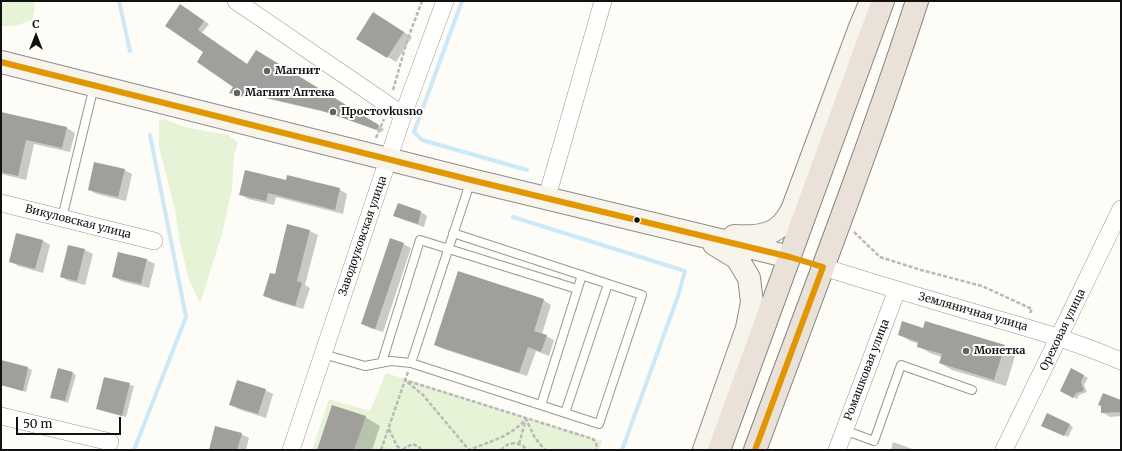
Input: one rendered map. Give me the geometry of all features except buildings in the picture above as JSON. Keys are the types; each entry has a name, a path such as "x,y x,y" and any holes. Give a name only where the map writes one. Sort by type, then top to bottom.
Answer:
{"highway":[{"path":"719,450 883,1"},
{"path":"755,450 823,267 917,1"},
{"path":"790,257 823,267"}],"street":[{"path":"236,1 397,111"},
{"name":"Заводоуковская улица","path":"291,450 323,354 382,151 397,111 446,1"},
{"path":"547,197 603,1"},
{"path":"697,234 747,236 765,234 781,226 792,210 860,26 871,1"},
{"path":"1,62 94,85 382,151 471,180 547,197 790,257"},
{"name":"Викуловская улица","path":"1,204 154,241"},
{"name":"Ореховая улица","path":"1004,450 1121,209"},
{"path":"697,234 737,258 749,278 752,302 746,328 704,450"},
{"name":"Земляничная улица","path":"823,267 1060,337 1121,361"},
{"name":"Ромашковая улица","path":"836,450 897,290"},
{"path":"1,416 110,442"}],"lane":[{"path":"62,218 94,85"},
{"path":"411,362 471,180"},
{"path":"323,354 365,366 391,361 411,362 599,424 642,295 453,234"},
{"path":"382,362 420,240 577,290"},
{"path":"541,405 582,275"},
{"path":"565,413 608,284"},
{"path":"844,430 874,441 901,365 972,390"}],"path":[{"path":"382,151 383,121 397,111 393,92 407,41 422,1"},
{"path":"405,380 423,395 469,450 508,434 518,428 526,418"},
{"path":"405,380 593,439 596,442 596,450"},
{"path":"381,450 405,380"},
{"path":"519,444 526,418"},
{"path":"526,418 535,438 546,450"},
{"path":"388,428 397,446 402,450 406,446 413,444 422,450"},
{"path":"501,450 506,445 511,443 519,444 527,450"}],"green space":[{"path":"1,1 34,1 35,8 32,20 15,26 1,26"},
{"path":"164,119 184,127 228,135 238,143 234,155 232,189 222,234 200,303 189,280 179,238 175,210 159,147 159,120"},
{"path":"386,373 602,441 599,450 312,450 329,399 370,411"}],"waterway":[{"path":"119,1 130,51"},
{"path":"462,1 414,132 422,140 527,170"},
{"path":"134,450 186,317 150,135"},
{"path":"513,217 685,271 678,296 622,450"}],"transit line":[{"path":"1,62 471,180 790,257 823,267 755,450"}],"place":[{"name":"Магнит","path":"267,71"},
{"name":"Магнит Аптека","path":"237,93"},
{"name":"Простоvkusno","path":"333,112"},
{"name":"Монетка","path":"966,351"}]}
